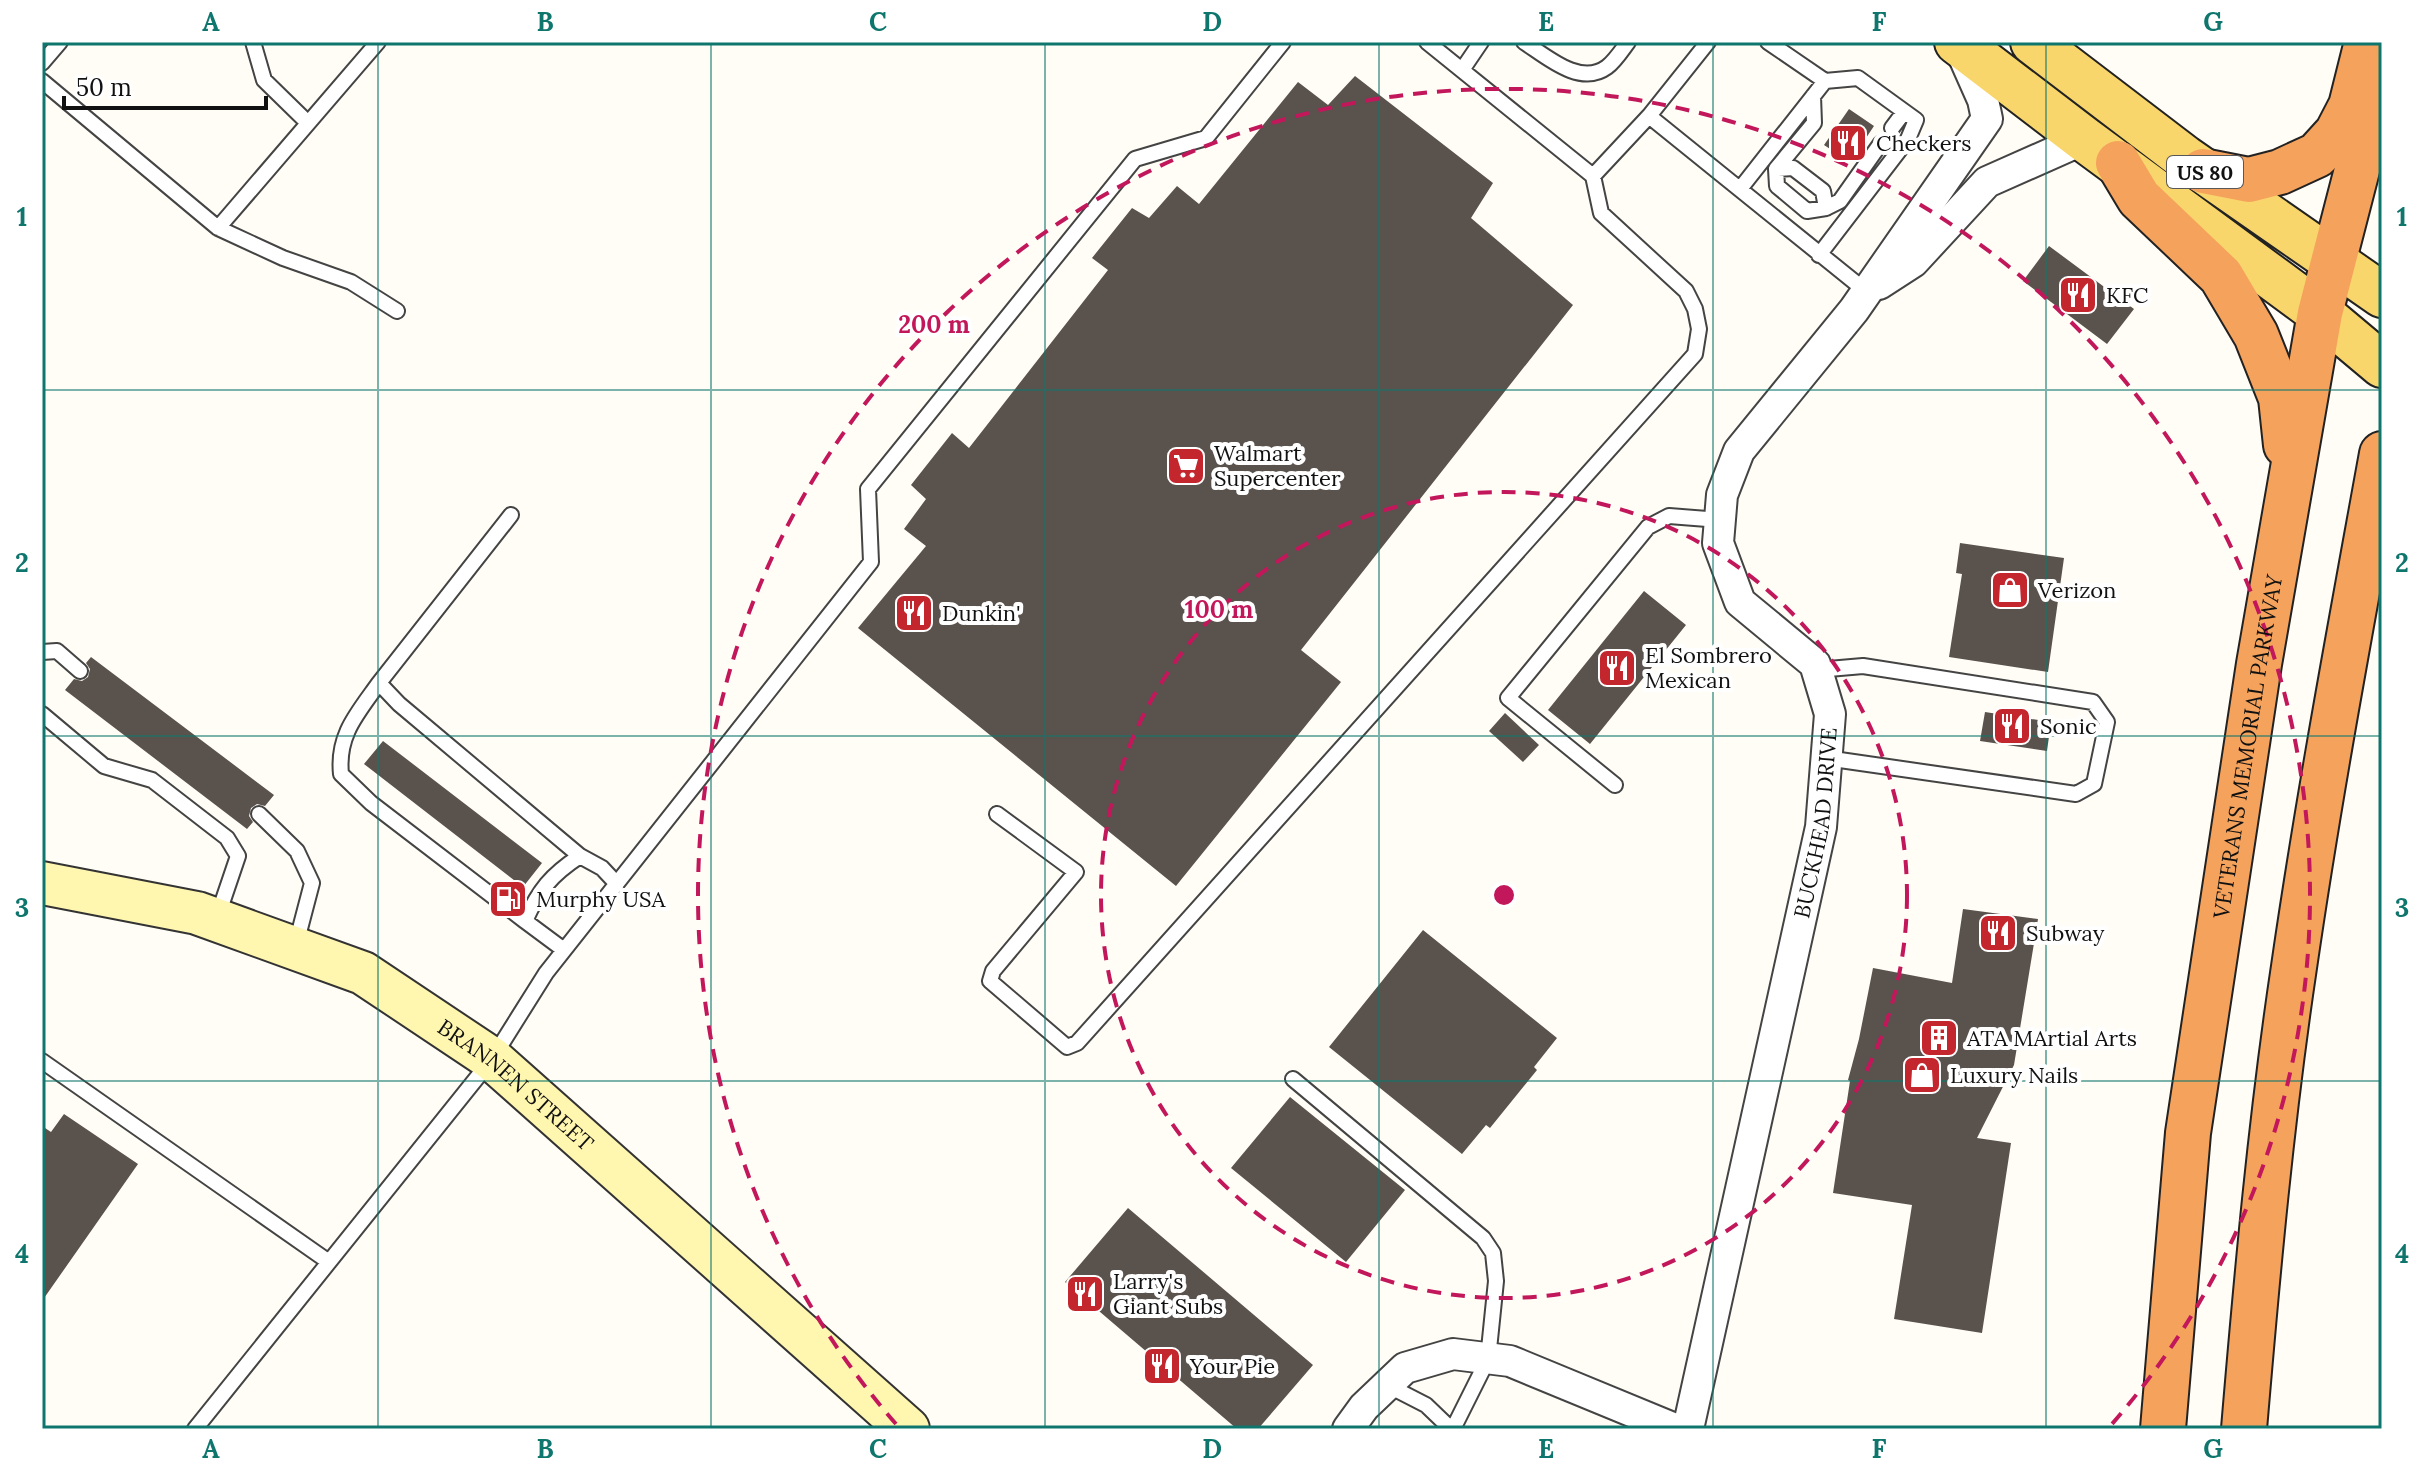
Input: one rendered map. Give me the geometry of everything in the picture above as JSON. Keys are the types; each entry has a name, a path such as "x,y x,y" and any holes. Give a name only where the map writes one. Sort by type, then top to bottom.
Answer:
{"highway":[{"path":"2203,171 2249,180 2280,172 2317,155 2337,133 2351,106 2367,42"},
{"name":"VETERANS MEMORIAL PARKWAY","path":"2163,1429 2188,1133 2259,664 2320,313 2382,73"},
{"path":"2101,151 2139,198 2221,276 2256,335 2281,398 2290,486"},
{"path":"2244,1429 2260,1247 2294,968 2382,454"},
{"path":"2294,968 2356,752 2382,611"}],"main road":[{"name":"US 80","path":"1957,42 2320,313 2382,365"},
{"name":"US 80","path":"2033,42 2203,171 2382,295"}],"street":[{"name":"BUCKHEAD DRIVE","path":"1688,1429 1821,827 1830,714 1815,664 1740,602 1718,543 1722,495 1739,451 1867,292 1987,119 1983,100 1957,42"},
{"name":"BUCKHEAD DRIVE","path":"1867,292 1913,262 1987,182 2101,151"},
{"name":"BRANNEN STREET","path":"42,883 197,913 363,973 492,1059 908,1429"},
{"path":"1348,1429 1364,1407 1405,1368 1453,1354 1510,1361 1675,1429"}],"lane":[{"path":"42,63 60,42"},
{"path":"253,42 264,80 308,123"},
{"path":"218,228 378,42"},
{"path":"195,1429 492,1059 546,973 871,562 868,489 1135,159 1206,138 1283,42"},
{"path":"997,814 1076,872 993,971 990,981 1067,1047 1077,1043 1695,354 1699,329 1695,309 1686,291 1601,213 1593,176 1427,42"},
{"path":"1462,70 1481,42"},
{"path":"1524,42 1565,69 1590,74 1606,67 1628,42"},
{"path":"1593,176 1649,116 1708,42"},
{"path":"1768,42 1825,81 1858,78 1916,120 1908,139 1819,255"},
{"path":"42,81 218,228 283,258 351,282 397,311"},
{"path":"1740,189 1825,81"},
{"path":"1813,96 1814,123 1776,169 1777,186 1807,211 1826,208 1840,201 1881,143"},
{"path":"1892,128 1904,112"},
{"path":"1649,116 1867,292"},
{"path":"1776,169 1793,168 1823,191 1826,208"},
{"path":"511,515 351,723 339,755 341,774 371,803 564,950"},
{"path":"1615,785 1508,698 1648,527 1669,516 1720,520"},
{"path":"42,652 57,651 80,671"},
{"path":"1817,670 1863,666 2093,702 2107,722 2094,784 2076,794 1826,758"},
{"path":"379,683 399,704 580,856 602,868 617,884"},
{"path":"42,714 104,766 152,780 227,838 238,856 216,920"},
{"path":"259,814 297,851 312,883 295,948"},
{"path":"525,921 535,900 556,871 580,856"},
{"path":"42,1061 329,1262"},
{"path":"1293,1079 1483,1238 1493,1253 1496,1281 1488,1359 1452,1429 1426,1405 1387,1385"}],"building":[{"name":"Walmart Supercenter","path":"1355,76 1493,183 1471,218 1573,305 1301,650 1341,682 1176,886 858,628 926,546 904,529 926,499 911,485 952,433 969,448 1108,270 1092,258 1132,208 1149,218 1177,186 1199,204 1298,82 1328,105"},
{"path":"1849,109 1874,126 1850,162 1824,145"},
{"name":"KFC","path":"2049,246 2134,309 2107,344 2023,281"},
{"path":"1960,543 2064,558 2048,672 1949,657 1962,574 1956,573"},
{"name":"El Sombrero Mexican","path":"1644,591 1686,625 1590,744 1548,710"},
{"path":"91,657 274,795 265,806 257,804 251,808 249,816 253,822 247,829 65,690 74,679 82,681 88,677 90,669 86,663"},
{"name":"Sonic","path":"1985,712 2051,722 2047,751 1980,741"},
{"path":"1505,713 1539,745 1523,762 1489,731"},
{"path":"383,741 542,863 523,887 364,764"},
{"path":"1963,909 2038,919 2014,1065 1977,1138 2011,1143 1982,1333 1894,1319 1912,1205 1833,1193 1848,1080 1873,968 1952,983"},
{"path":"1423,930 1557,1038 1534,1067 1537,1070 1490,1128 1486,1125 1462,1154 1329,1047"},
{"path":"1290,1097 1405,1190 1346,1262 1231,1168"},
{"path":"64,1114 138,1164 42,1301 42,1126 51,1132"},
{"path":"1128,1208 1313,1365 1258,1429 1237,1429 1065,1282"}],"place":[{"name":"Checkers","path":"1848,143"},
{"name":"KFC","path":"2078,295"},
{"name":"Walmart Supercenter","path":"1186,466"},
{"name":"Verizon","path":"2010,590"},
{"name":"Dunkin'","path":"914,613"},
{"name":"El Sombrero Mexican","path":"1617,668"},
{"name":"Sonic","path":"2012,726"},
{"name":"Murphy USA","path":"508,899"},
{"name":"Subway","path":"1998,933"},
{"name":"ATA MArtial Arts","path":"1939,1038"},
{"name":"Luxury Nails","path":"1922,1075"},
{"name":"Larry's Giant Subs","path":"1085,1294"},
{"name":"Your Pie","path":"1162,1366"}]}
